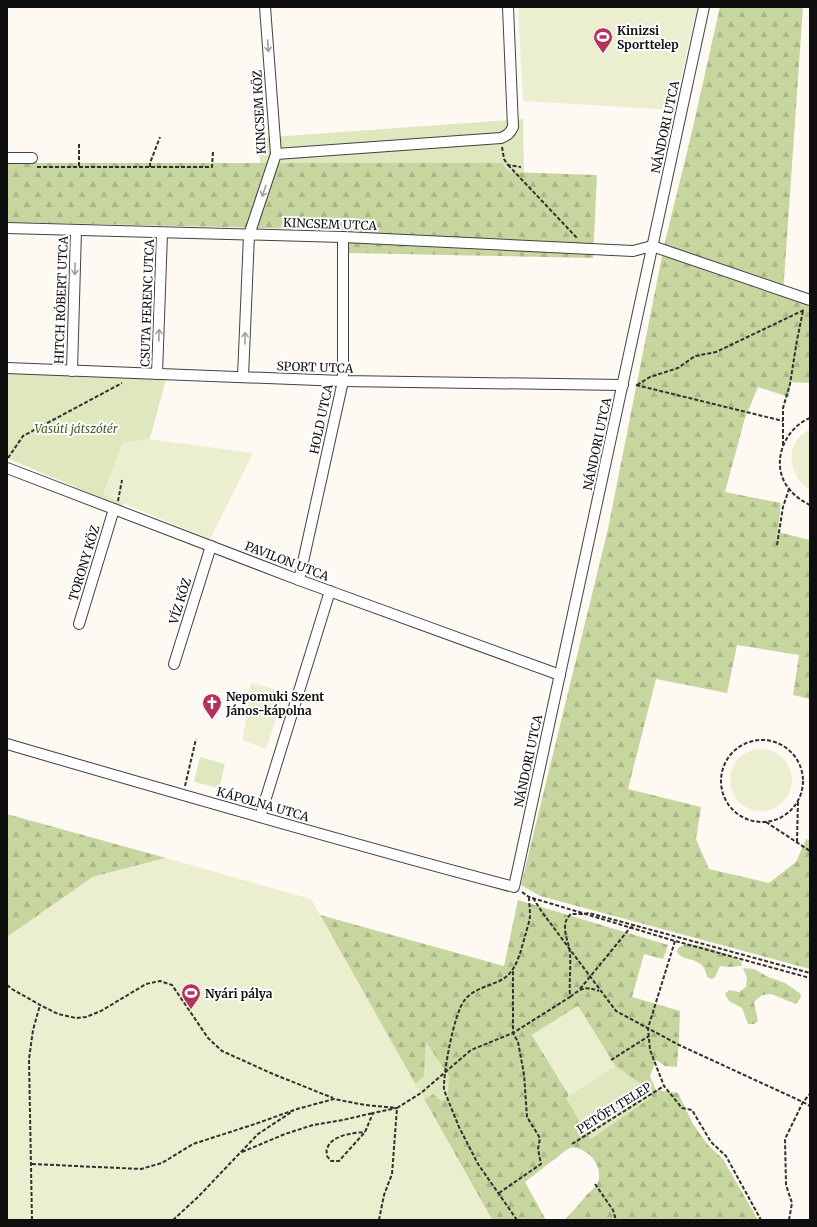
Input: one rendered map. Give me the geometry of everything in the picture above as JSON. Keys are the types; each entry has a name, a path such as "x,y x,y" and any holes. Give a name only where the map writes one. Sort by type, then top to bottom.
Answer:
{"street":[{"name":"KINCSEM KÖZ","path":"243,377 249,235 276,154 265,7"},
{"path":"276,154 501,138 510,133 513,127 508,7"},
{"name":"NÁNDORI UTCA","path":"514,887 704,7"},
{"path":"7,158 34,163"},
{"name":"KINCSEM UTCA","path":"7,228 343,237 633,251 652,246"},
{"name":"HITCH RÓBERT UTCA","path":"72,371 76,230"},
{"name":"CSUTA FERENC UTCA","path":"157,374 162,233"},
{"name":"HOLD UTCA","path":"300,580 343,381 343,237"},
{"path":"652,246 809,299"},
{"name":"SPORT UTCA","path":"7,368 343,381 623,385"},
{"name":"PAVILON UTCA","path":"7,468 300,580 560,675"},
{"name":"TORONY KÖZ","path":"79,624 114,509"},
{"name":"VÍZ KÖZ","path":"174,664 210,546"},
{"path":"260,816 330,591"},
{"name":"KÁPOLNA UTCA","path":"7,744 182,795 514,887"}],"path":[{"path":"150,167 150,163 160,137"},
{"path":"501,138 504,159 508,165 587,248"},
{"path":"78,144 79,168"},
{"path":"34,163 79,168 212,167 213,152"},
{"path":"508,165 521,167"},
{"path":"809,299 804,310 796,340 790,384 783,408 783,445 780,460 782,475 789,489 800,500 810,504"},
{"path":"637,385 650,377 678,368 695,356 716,352 804,310"},
{"path":"7,459 22,436 122,383"},
{"path":"623,385 637,385 783,421"},
{"path":"783,445 790,432 802,421 810,418"},
{"path":"114,509 122,480"},
{"path":"777,545 783,507 789,489"},
{"path":"182,795 196,739"},
{"path":"765,740 778,743 790,750 798,760 803,773 803,787 798,800 790,811 779,818 766,822 752,821 740,815 730,806 723,794 721,781 723,768 729,756 739,747 751,741 765,740"},
{"path":"797,842 798,800"},
{"path":"766,822 810,851"},
{"path":"514,887 529,897 584,914 810,978"},
{"path":"517,1220 478,1164 459,1127 444,1090 445,1073 453,1031 459,1010 464,1000 471,994 488,984 504,978 513,969 518,959 530,917 529,897"},
{"path":"533,898 600,992 616,1011 679,1045 810,1106"},
{"path":"570,997 570,951 565,927 566,919 571,914 584,914 589,912 810,973"},
{"path":"241,1152 285,1134 313,1125 397,1108 421,1093 471,1050 513,1033 570,997 580,989 630,928 635,925"},
{"path":"648,1028 675,941"},
{"path":"499,1193 541,1164 538,1149 540,1138 527,1117 524,1074 518,1042 513,1033 513,969"},
{"path":"7,985 40,1006 58,1014 76,1018 86,1017 101,1011 146,984 160,981 172,985 208,1038 222,1051 334,1099 365,1105 397,1108"},
{"path":"580,989 591,988 600,992"},
{"path":"32,1220 29,1059 33,1030 40,1006"},
{"name":"PETŐFI TELEP","path":"648,1028 650,1050 664,1086 682,1108 692,1110 711,1142 726,1156 761,1220"},
{"path":"611,1060 649,1036"},
{"name":"PETŐFI TELEP","path":"572,1144 664,1086"},
{"path":"789,1220 792,1203 786,1185 785,1139 803,1102 810,1094"},
{"path":"32,1164 85,1168 141,1169 162,1163 193,1144 297,1109 334,1099"},
{"path":"379,1220 384,1195 392,1174 397,1108"},
{"path":"173,1220 198,1197 258,1134 297,1109"},
{"path":"365,1132 352,1133 339,1137 331,1143 327,1149 327,1156 331,1160 339,1161 365,1132 373,1113"},
{"path":"595,1184 613,1210 616,1220"}],"green space":[{"name":"Kinizsi Sporttelep","path":"518,7 697,7 674,110 523,101"},
{"path":"720,7 803,7 783,294 810,303 810,383 791,382 789,397 758,387 745,418 725,492 781,503 778,532 810,540 810,699 793,695 799,655 737,645 727,693 656,679 628,789 701,807 696,839 709,869 769,883 796,862 806,839 810,840 810,969 540,896 521,885 608,529 664,246"},
{"path":"523,119 524,172 509,172 502,163 260,163 259,138"},
{"path":"7,163 502,163 509,172 597,175 593,258 349,253 348,230 7,222"},
{"name":"Vasúti játszótér","path":"7,373 166,379 150,438 122,507 7,458"},
{"path":"810,429 810,490 802,484 797,476 793,468 792,459 796,442"},
{"path":"148,439 253,453 210,539 103,495 122,443"},
{"path":"251,683 285,692 266,749 242,740 248,710 245,704"},
{"path":"755,749 767,749 783,758 790,768 792,780 790,792 783,802 767,811 755,811 744,806 735,797 730,786 730,774 735,763 744,754"},
{"path":"200,757 225,764 219,788 194,782"},
{"path":"7,814 166,858 93,877 7,937"},
{"name":"Nyári pálya","path":"166,858 311,899 492,1220 7,1220 7,937 93,877"},
{"path":"518,900 668,945 663,959 644,954 632,997 680,1011 677,1067 665,1066 656,1060 650,1076 656,1090 678,1093 693,1124 708,1145 723,1159 758,1220 564,1220 594,1188 599,1179 597,1165 591,1156 579,1149 570,1148 525,1182 546,1220 492,1220 424,1099 433,1094 441,1101 447,1099 449,1076 426,1042 424,1076 415,1084 320,915 504,966","holes":["578,1006 615,1066 647,1088 652,1097 590,1139 566,1098 569,1095 532,1035"]},
{"path":"685,944 702,946 729,955 741,961 742,966 720,966 715,977 710,979 701,964 679,955 677,952 678,948"},
{"path":"743,968 754,969 768,977 785,983 801,994 800,999 796,1004 771,994 762,995 754,1002 758,1021 754,1024 748,1024 742,1008 729,1001 725,994 729,990 739,992 746,987 747,978"},
{"path":"578,1006 615,1066 569,1095 532,1035"},
{"path":"426,1041 449,1076 447,1099 441,1101 433,1094 424,1099 415,1084 424,1075"},
{"path":"615,1066 647,1088 652,1098 589,1139 565,1098"}],"place":[{"name":"Kinizsi Sporttelep","path":"603,54"},
{"name":"Nepomuki Szent János-kápolna","path":"212,720"},
{"name":"Nyári pálya","path":"191,1010"}]}
